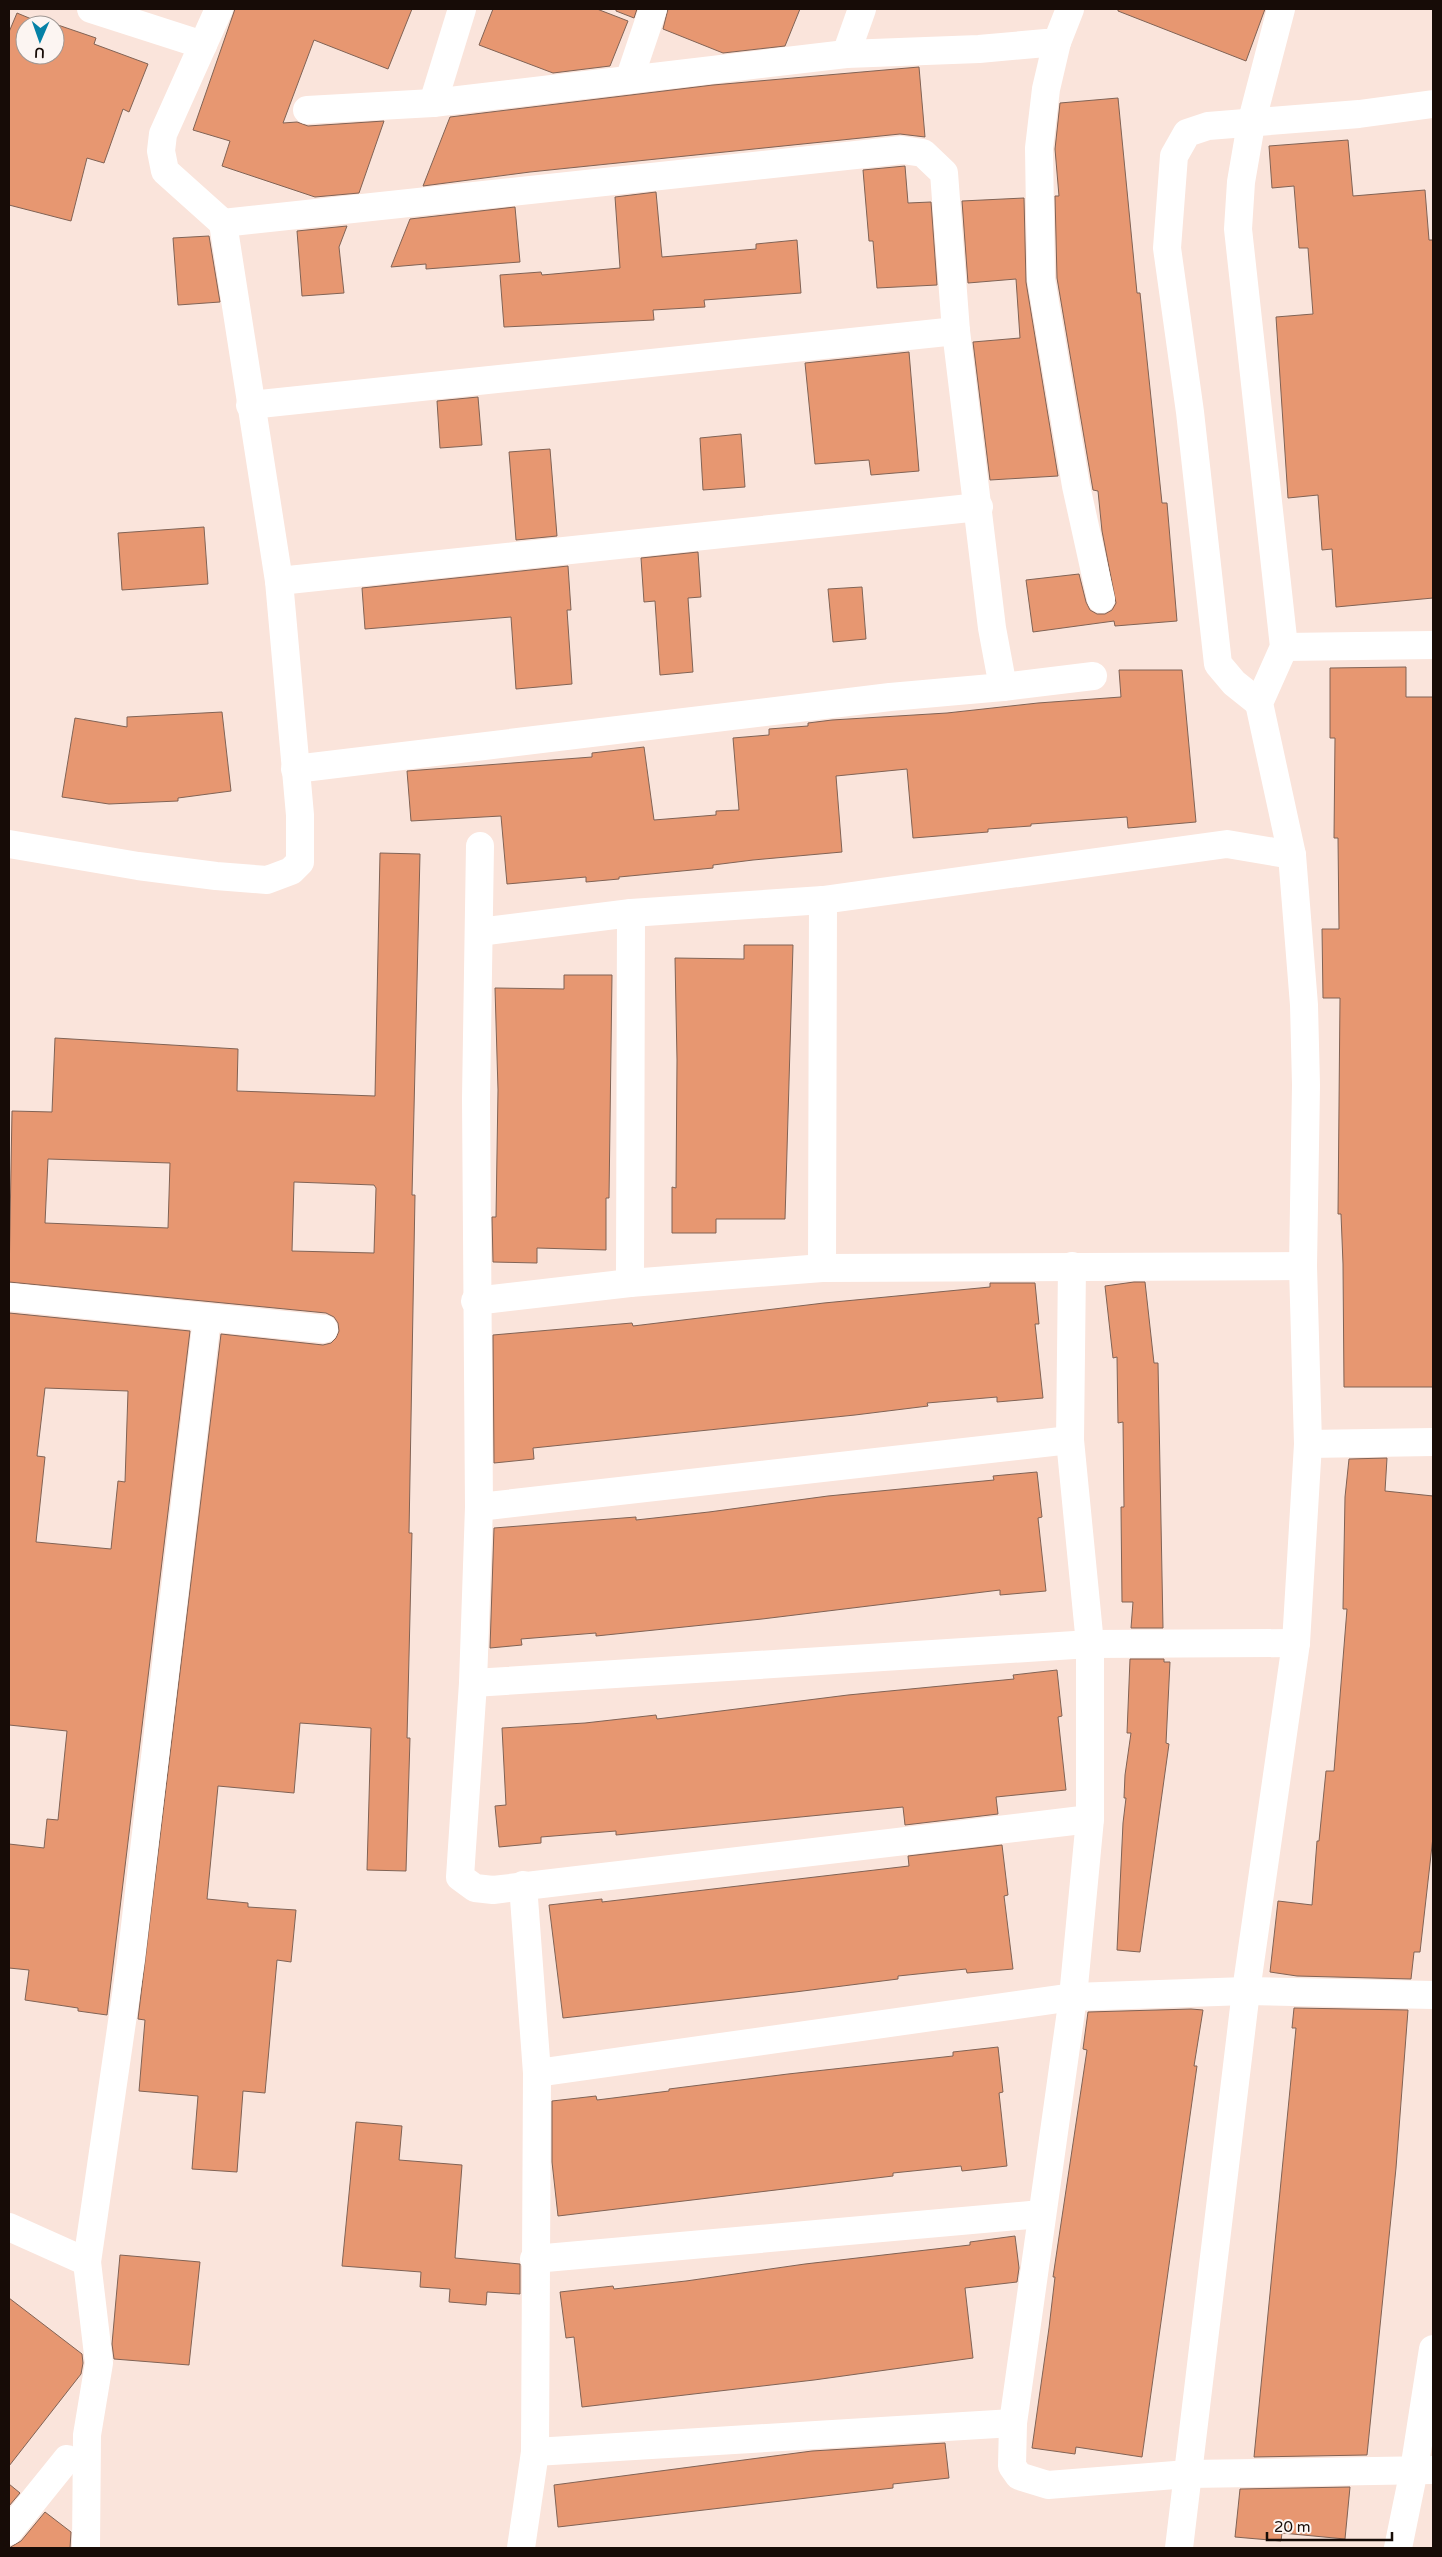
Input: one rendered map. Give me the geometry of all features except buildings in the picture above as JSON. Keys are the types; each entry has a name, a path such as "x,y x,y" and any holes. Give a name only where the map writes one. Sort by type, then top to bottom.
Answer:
{"street":[{"path":"92,9 203,45"},
{"path":"9,844 148,867 216,876 267,880 291,871 300,862 300,816 279,581 250,405 223,222 165,171 161,151 163,134 219,9"},
{"path":"433,103 462,9"},
{"path":"629,80 653,9"},
{"path":"846,54 862,9"},
{"path":"1070,9 1057,42 1046,89 1039,148 1041,279 1076,486 1101,599"},
{"path":"1179,2548 1246,1991 1296,1643 1308,1444 1303,1266 1306,1085 1304,1005 1292,855 1259,703 1284,647 1238,230 1241,182 1251,124 1281,9"},
{"path":"306,110 433,103 846,54 979,49 1057,42"},
{"path":"1259,703 1234,683 1218,664 1192,432 1167,248 1174,156 1188,133 1208,126 1359,114 1433,104"},
{"path":"223,222 902,150 924,153 944,173 956,331 979,507 992,628 1003,687"},
{"path":"250,405 956,331"},
{"path":"279,581 979,507"},
{"path":"1284,647 1433,645"},
{"path":"295,769 890,697 1003,687 1093,676"},
{"path":"479,932 632,913 823,900 1227,844 1292,855"},
{"path":"480,846 476,1099 479,1507 473,1683 460,1877 475,1888 493,1890 1090,1819"},
{"path":"822,1268 823,900"},
{"path":"630,1283 632,913"},
{"path":"1072,1266 1070,1440 1090,1644 1090,1819 1073,1997 1013,2423 1012,2466 1019,2476 1048,2485 1188,2474 1424,2470"},
{"path":"476,1301 630,1283 822,1268 1303,1266"},
{"path":"9,1297 324,1329"},
{"path":"86,2548 87,2435 99,2363 87,2262 132,1960 207,1318"},
{"path":"479,1507 1070,1440"},
{"path":"1308,1444 1433,1442"},
{"path":"473,1683 1090,1644 1296,1643"},
{"path":"521,2548 535,2452 534,2259 537,2073 523,1885"},
{"path":"537,2073 1073,1997 1246,1991 1433,1995"},
{"path":"534,2259 1041,2214"},
{"path":"9,2227 87,2262"},
{"path":"1398,2548 1424,2470 1433,2350"},
{"path":"535,2452 1013,2423"},
{"path":"9,2531 68,2459"}]}
